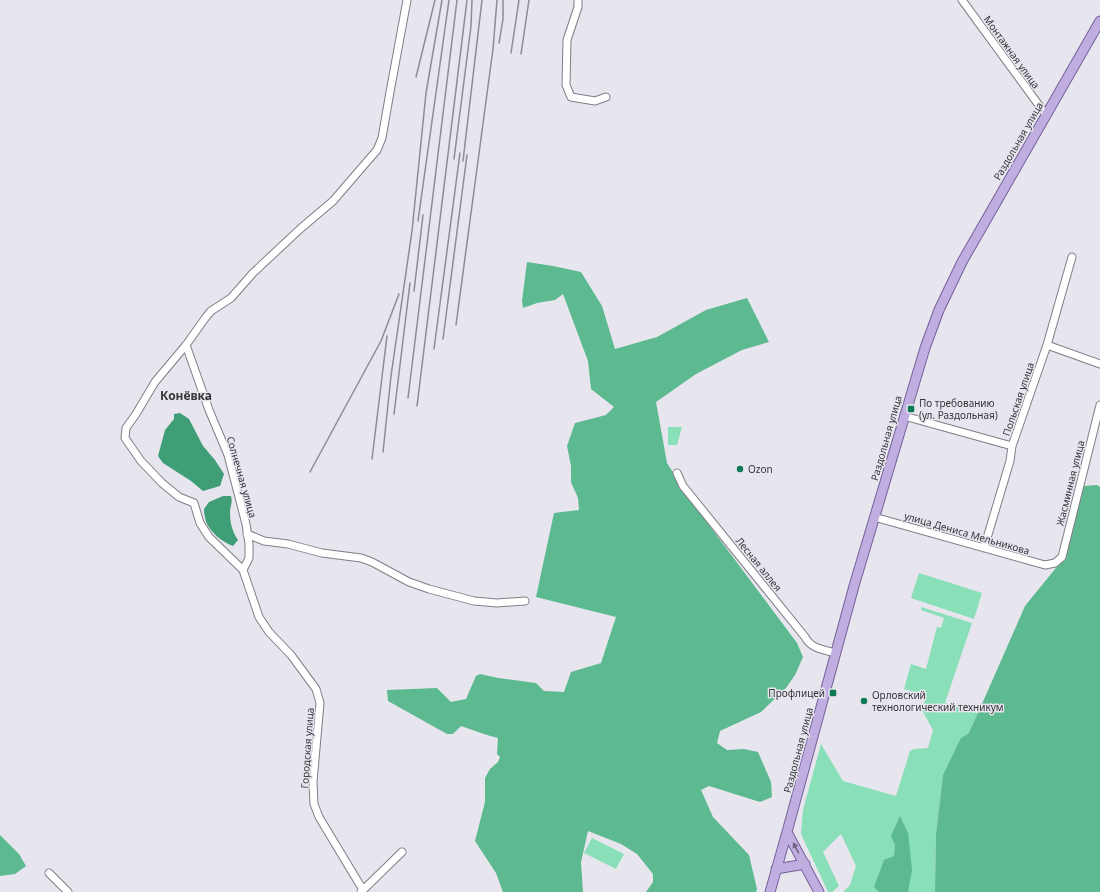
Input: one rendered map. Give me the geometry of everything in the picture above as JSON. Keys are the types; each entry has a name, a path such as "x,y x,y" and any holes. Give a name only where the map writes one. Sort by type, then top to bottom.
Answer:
{"main road":[{"name":"Раздольная улица","path":"770,892 874,517 925,348 939,310 954,276 1100,21"},
{"path":"787,832 819,892"},
{"path":"776,869 805,864"}],"street":[{"path":"242,570 233,559 209,537 200,523 194,503 179,497 162,483 141,461 125,438 126,428 155,382 186,345 206,317 231,298 253,273 300,229 333,201 377,150 382,138 407,0"},
{"path":"578,0 578,7 567,40 566,85 571,97 595,101 606,97"},
{"name":"Монтажная улица","path":"962,0 1046,115"},
{"name":"Польская улица","path":"984,548 1010,461 1012,446 1047,345 1072,257"},
{"name":"Солнечная улица","path":"186,345 209,410 228,454 247,534 249,558 242,570"},
{"path":"1047,345 1100,364"},
{"name":"Жасминная улица","path":"1055,563 1062,557 1100,405"},
{"path":"904,416 1012,446"},
{"name":"Лесная аллея","path":"677,474 683,486 805,637 808,643 812,646 836,653"},
{"name":"улица Дениса Мельникова","path":"874,517 1045,565 1055,563"},
{"path":"247,534 264,541 288,544 322,553 350,556 372,562 409,582 474,601 525,601"},
{"name":"Городская улица","path":"242,570 259,617 268,632 292,655 316,689 320,703 314,761 314,804 319,817 362,891"},
{"path":"362,891 402,852"},
{"path":"49,873 68,892"}],"shaded area":[{"path":"527,262 581,272 602,306 615,349 657,337 706,310 747,298 769,342 742,350 696,374 656,402 667,463 691,501 797,643 803,657 795,675 786,688 761,712 720,731 717,743 727,750 744,749 758,752 771,782 772,797 760,802 709,786 701,790 713,817 749,855 757,889 756,892 646,892 653,882 653,874 637,854 621,844 588,831 581,862 583,892 503,892 496,873 475,841 485,802 485,778 490,769 498,762 500,757 497,754 498,738 461,726 453,734 447,734 388,701 387,690 437,688 451,702 466,699 476,676 480,674 536,683 544,691 564,692 571,672 601,663 616,617 536,597 554,513 579,510 578,498 571,482 571,466 567,446 575,423 606,415 614,407 591,389 588,361 563,294 555,300 537,303 523,308 522,301"},
{"path":"180,413 189,419 203,446 224,474 220,486 203,491 191,481 163,463 158,456 165,430 174,419 174,414"},
{"path":"668,427 682,427 677,445 668,445"},
{"path":"1097,485 1100,487 1100,892 935,892 936,834 943,775 961,738 968,734 1025,606 1064,558 1083,486"},
{"path":"223,496 231,496 232,498 230,512 231,523 238,540 233,546 221,540 214,533 208,526 205,517 204,509 209,502"},
{"path":"919,573 982,593 974,619 911,598"},
{"path":"921,607 972,623 945,703 978,713 968,734 943,775 936,834 935,892 843,892 850,885 856,866 841,834 823,852 839,886 832,892 828,892 801,834 803,810 821,744 843,781 896,796 910,751 914,749 928,748 933,730 922,710 926,697 904,689 911,664 926,669 937,627 941,628 944,618 921,610"},
{"path":"900,816 908,833 912,870 908,892 879,892 874,887 884,860 894,856 895,845 891,836"},
{"path":"0,835 19,854 26,866 15,874 0,876"},
{"path":"592,838 624,854 616,869 584,853"}],"railway":[{"path":"416,77 435,0"},
{"path":"383,452 391,376 412,231 426,93 442,0"},
{"path":"418,221 449,0"},
{"path":"408,398 457,0"},
{"path":"417,406 467,0"},
{"path":"454,159 471,26 472,0"},
{"path":"463,161 482,0"},
{"path":"456,325 493,49 497,0"},
{"path":"499,43 503,19 503,0"},
{"path":"511,53 519,0"},
{"path":"521,54 529,0"},
{"path":"434,349 460,153"},
{"path":"443,339 467,155"},
{"path":"414,291 423,215"},
{"path":"394,414 410,283"},
{"path":"310,472 381,341 399,294"},
{"path":"372,459 387,336"}],"place":[{"name":"По требованию (ул. Раздольная)","path":"911,409"},
{"name":"Ozon","path":"740,469"},
{"name":"Профлицей","path":"833,693"},
{"name":"Орловский технологический техникум","path":"864,701"}],"district":[{"name":"Конёвка","path":"186,396"}]}
